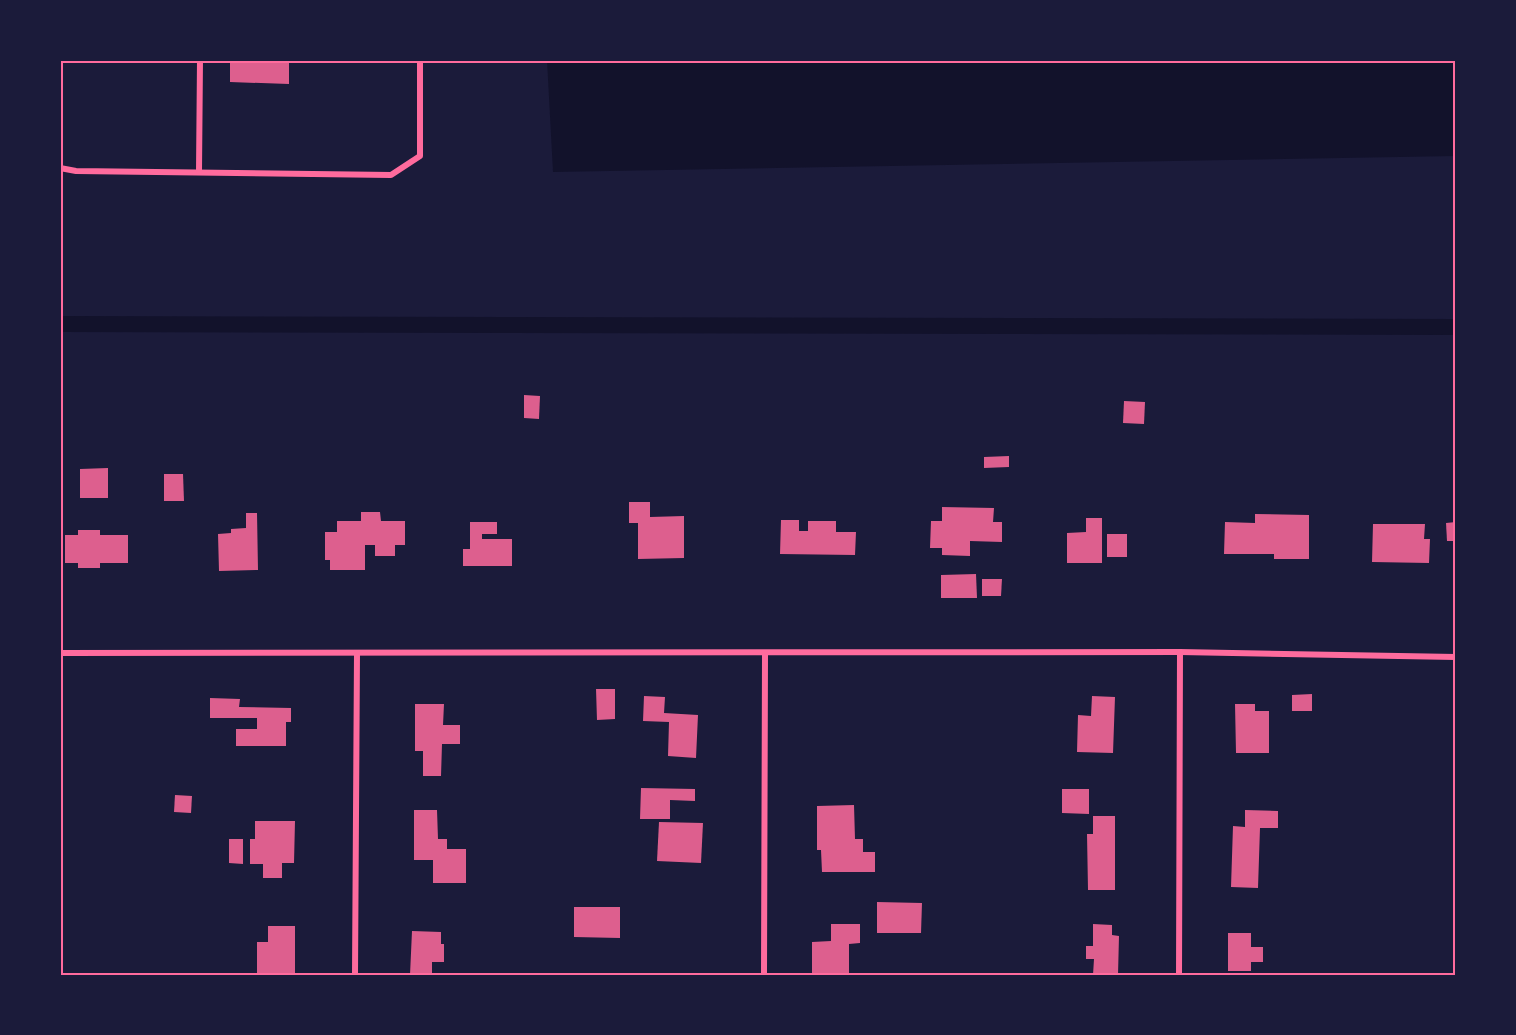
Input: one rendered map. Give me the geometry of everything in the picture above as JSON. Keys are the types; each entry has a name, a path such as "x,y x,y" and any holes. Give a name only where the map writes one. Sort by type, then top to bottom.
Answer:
{"street":[{"path":"199,171 200,60"},
{"path":"60,168 76,171 391,175 420,156 420,60"},
{"path":"1179,975 1180,652"},
{"path":"60,653 1180,652 1456,657"},
{"path":"355,975 357,653"},
{"path":"764,975 765,654"}],"shaded area":[{"path":"547,60 1456,60 1456,156 553,172"}],"building":[{"path":"230,60 289,60 289,84 230,82"},
{"path":"524,395 540,396 539,419 524,418"},
{"path":"1124,401 1145,402 1144,424 1123,423"},
{"path":"1009,456 1009,467 984,468 984,457"},
{"path":"108,468 108,498 80,498 80,469"},
{"path":"164,474 183,474 184,501 164,501"},
{"path":"629,502 650,502 650,517 684,516 684,558 638,559 638,523 629,523"},
{"path":"942,507 994,508 993,522 1002,522 1002,542 970,541 970,556 942,555 942,548 930,548 931,521 942,521"},
{"path":"361,512 380,512 381,521 405,521 405,545 395,545 395,556 375,556 375,545 365,545 365,570 330,570 330,560 325,560 325,532 337,532 337,521 361,521"},
{"path":"246,513 257,513 258,570 219,571 218,534 231,533 231,529 246,528"},
{"path":"1255,514 1309,515 1309,559 1274,559 1274,554 1224,554 1225,522 1255,523"},
{"path":"1086,518 1102,518 1102,563 1067,563 1067,533 1086,532"},
{"path":"781,520 799,520 799,531 808,531 808,521 836,521 836,532 856,532 855,555 780,554"},
{"path":"470,522 497,522 497,534 482,534 482,539 512,539 512,566 463,566 463,549 470,549"},
{"path":"1456,522 1456,541 1447,541 1446,523"},
{"path":"1373,524 1425,524 1424,539 1430,539 1429,563 1372,562"},
{"path":"78,530 100,530 100,535 128,535 128,563 100,563 100,568 78,568 78,563 65,563 65,535 78,535"},
{"path":"1107,534 1127,534 1127,557 1107,557"},
{"path":"976,574 977,598 941,598 941,575"},
{"path":"982,579 1002,579 1001,596 982,596"},
{"path":"596,689 615,689 615,719 597,720"},
{"path":"1312,694 1312,711 1292,711 1292,695"},
{"path":"644,696 665,697 664,713 698,715 696,758 668,756 669,722 643,721"},
{"path":"1092,696 1115,697 1113,753 1077,752 1078,715 1091,716"},
{"path":"210,698 240,699 239,707 291,708 291,722 286,722 286,746 236,746 236,729 257,729 257,718 210,718"},
{"path":"415,704 444,704 443,725 460,725 460,744 442,744 441,776 423,776 423,751 415,751"},
{"path":"1235,704 1255,704 1255,711 1269,711 1269,753 1236,753"},
{"path":"641,788 695,789 695,801 670,800 670,819 640,819"},
{"path":"1062,789 1089,789 1089,814 1062,813"},
{"path":"175,795 192,796 191,813 174,812"},
{"path":"854,805 855,839 863,839 863,852 875,852 875,872 822,872 821,850 817,850 817,806"},
{"path":"414,810 437,810 438,839 447,839 447,849 466,849 466,883 433,883 433,860 414,860"},
{"path":"1245,810 1278,811 1278,828 1260,828 1258,888 1231,887 1233,826 1245,827"},
{"path":"1093,816 1115,816 1115,890 1088,890 1087,834 1093,834"},
{"path":"255,821 295,821 294,863 282,863 282,878 263,878 263,864 250,864 250,839 255,839"},
{"path":"659,822 703,823 701,863 657,861"},
{"path":"229,839 243,839 243,864 229,863"},
{"path":"877,902 922,903 921,933 877,933"},
{"path":"574,907 620,907 620,938 574,937"},
{"path":"831,924 860,924 860,943 849,944 849,975 812,975 812,942 831,941"},
{"path":"1093,924 1112,925 1112,935 1119,936 1118,975 1093,975 1094,959 1086,959 1086,946 1093,946"},
{"path":"268,926 295,926 295,975 257,975 257,942 268,942"},
{"path":"412,931 441,932 444,962 432,962 432,975 410,975"},
{"path":"1228,933 1251,933 1251,947 1263,947 1263,962 1251,962 1251,971 1228,971"}],"waterway":[{"path":"60,324 1456,327"}]}
